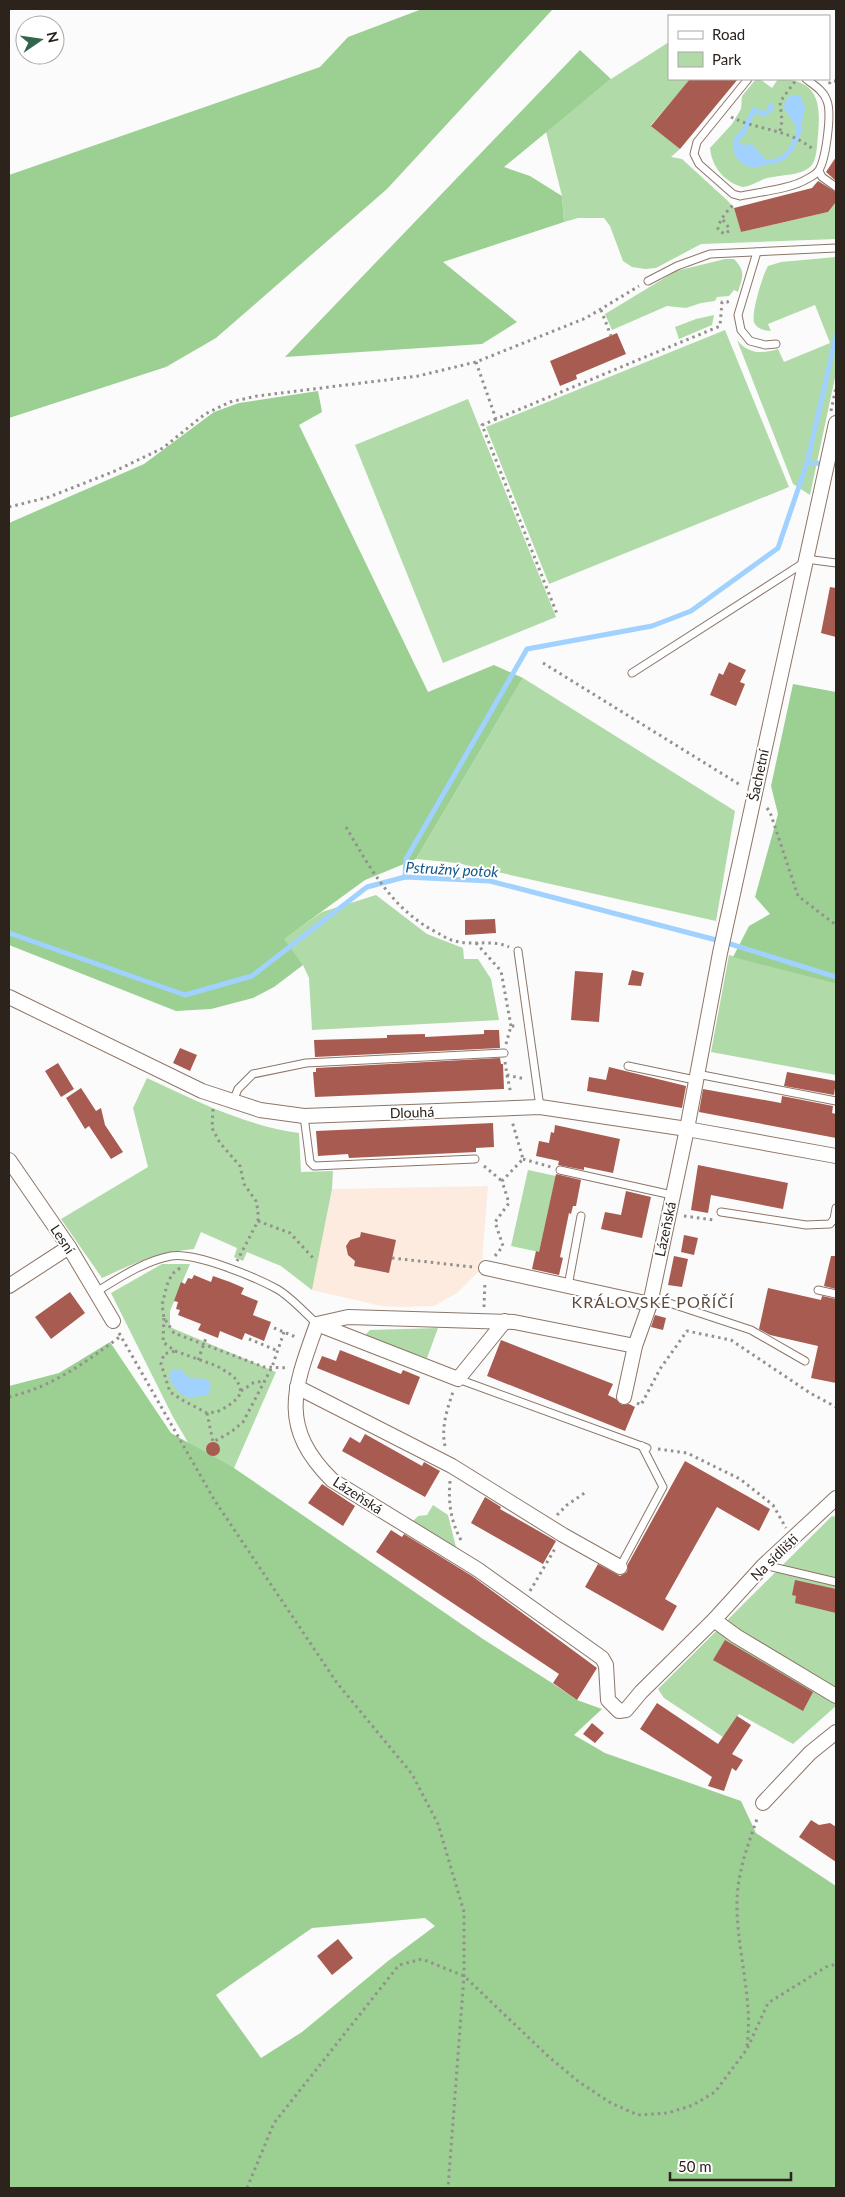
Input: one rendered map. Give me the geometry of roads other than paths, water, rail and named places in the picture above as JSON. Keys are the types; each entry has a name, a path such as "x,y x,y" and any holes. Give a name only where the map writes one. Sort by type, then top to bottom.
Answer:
{"street":[{"name":"Šachetní","path":"687,1128 726,924 836,423"},
{"name":"Dlouhá","path":"9,997 202,1091 260,1110 304,1116 540,1106 687,1128 836,1156"},
{"name":"Lázeňská","path":"624,1397 635,1346 650,1301 687,1128"},
{"name":"Lesní","path":"9,1160 69,1247 113,1321"},
{"path":"9,1286 69,1247"},
{"path":"486,1268 650,1301"},
{"path":"317,1324 348,1317 505,1321 635,1346"},
{"path":"317,1324 458,1379 505,1321"},
{"name":"Lázeňská","path":"317,1324 294,1399 299,1433 308,1452 332,1480 476,1569 602,1658 606,1664 608,1700 619,1711 626,1710"},
{"path":"297,1387 452,1466 563,1535 620,1567"},
{"name":"Na sídlišti","path":"626,1710 641,1692 714,1620 764,1565 836,1498"},
{"path":"714,1620 736,1636 836,1696"},
{"path":"763,1803 810,1753 836,1732"}],"lane":[{"path":"747,80 697,142 694,154 699,164 733,194 740,196 796,184 819,171 824,155 829,111 827,100 822,92 807,80"},
{"path":"819,171 822,177 836,187"},
{"path":"648,281 677,266 710,254 836,248"},
{"path":"757,252 738,315 741,330 750,340 765,345 776,344"},
{"path":"632,673 806,560 836,563"},
{"path":"518,951 540,1106"},
{"path":"233,1101 238,1089 253,1074 306,1063 504,1052"},
{"path":"628,1066 836,1101"},
{"path":"304,1116 310,1162 314,1166 475,1159"},
{"path":"560,1170 672,1195"},
{"path":"721,1212 806,1225 830,1224 834,1219 836,1208"},
{"path":"568,1286 581,1216"},
{"path":"96,1292 133,1270 172,1256 201,1260 278,1290 317,1324"},
{"path":"818,1290 836,1294"},
{"path":"650,1301 751,1330 805,1361"},
{"path":"458,1379 644,1447 663,1487 620,1567"},
{"path":"764,1565 836,1582"}],"water":[{"path":"800,95 805,108 800,132 797,133 794,123 783,107 788,97"},
{"path":"748,125 748,131 739,141 740,143 743,145 752,144 766,160 777,161 754,167 739,161 735,155 733,141 736,135"},
{"path":"172,1369 182,1370 188,1378 207,1379 211,1385 208,1395 188,1397 180,1394 169,1378"}],"waterway":[{"path":"743,133 754,110 764,114 770,110 771,105"},
{"path":"770,162 777,161 787,155 800,128"},
{"path":"807,463 836,336"},
{"path":"405,877 406,859 527,649 652,626 691,611 778,548 807,463 836,464"},
{"name":"Pstružný potok","path":"9,933 185,995 252,976 367,887 405,877 490,881 724,942 836,977"}],"district":[{"name":"KRÁLOVSKÉ POŘÍČÍ","path":"653,1301"}]}
